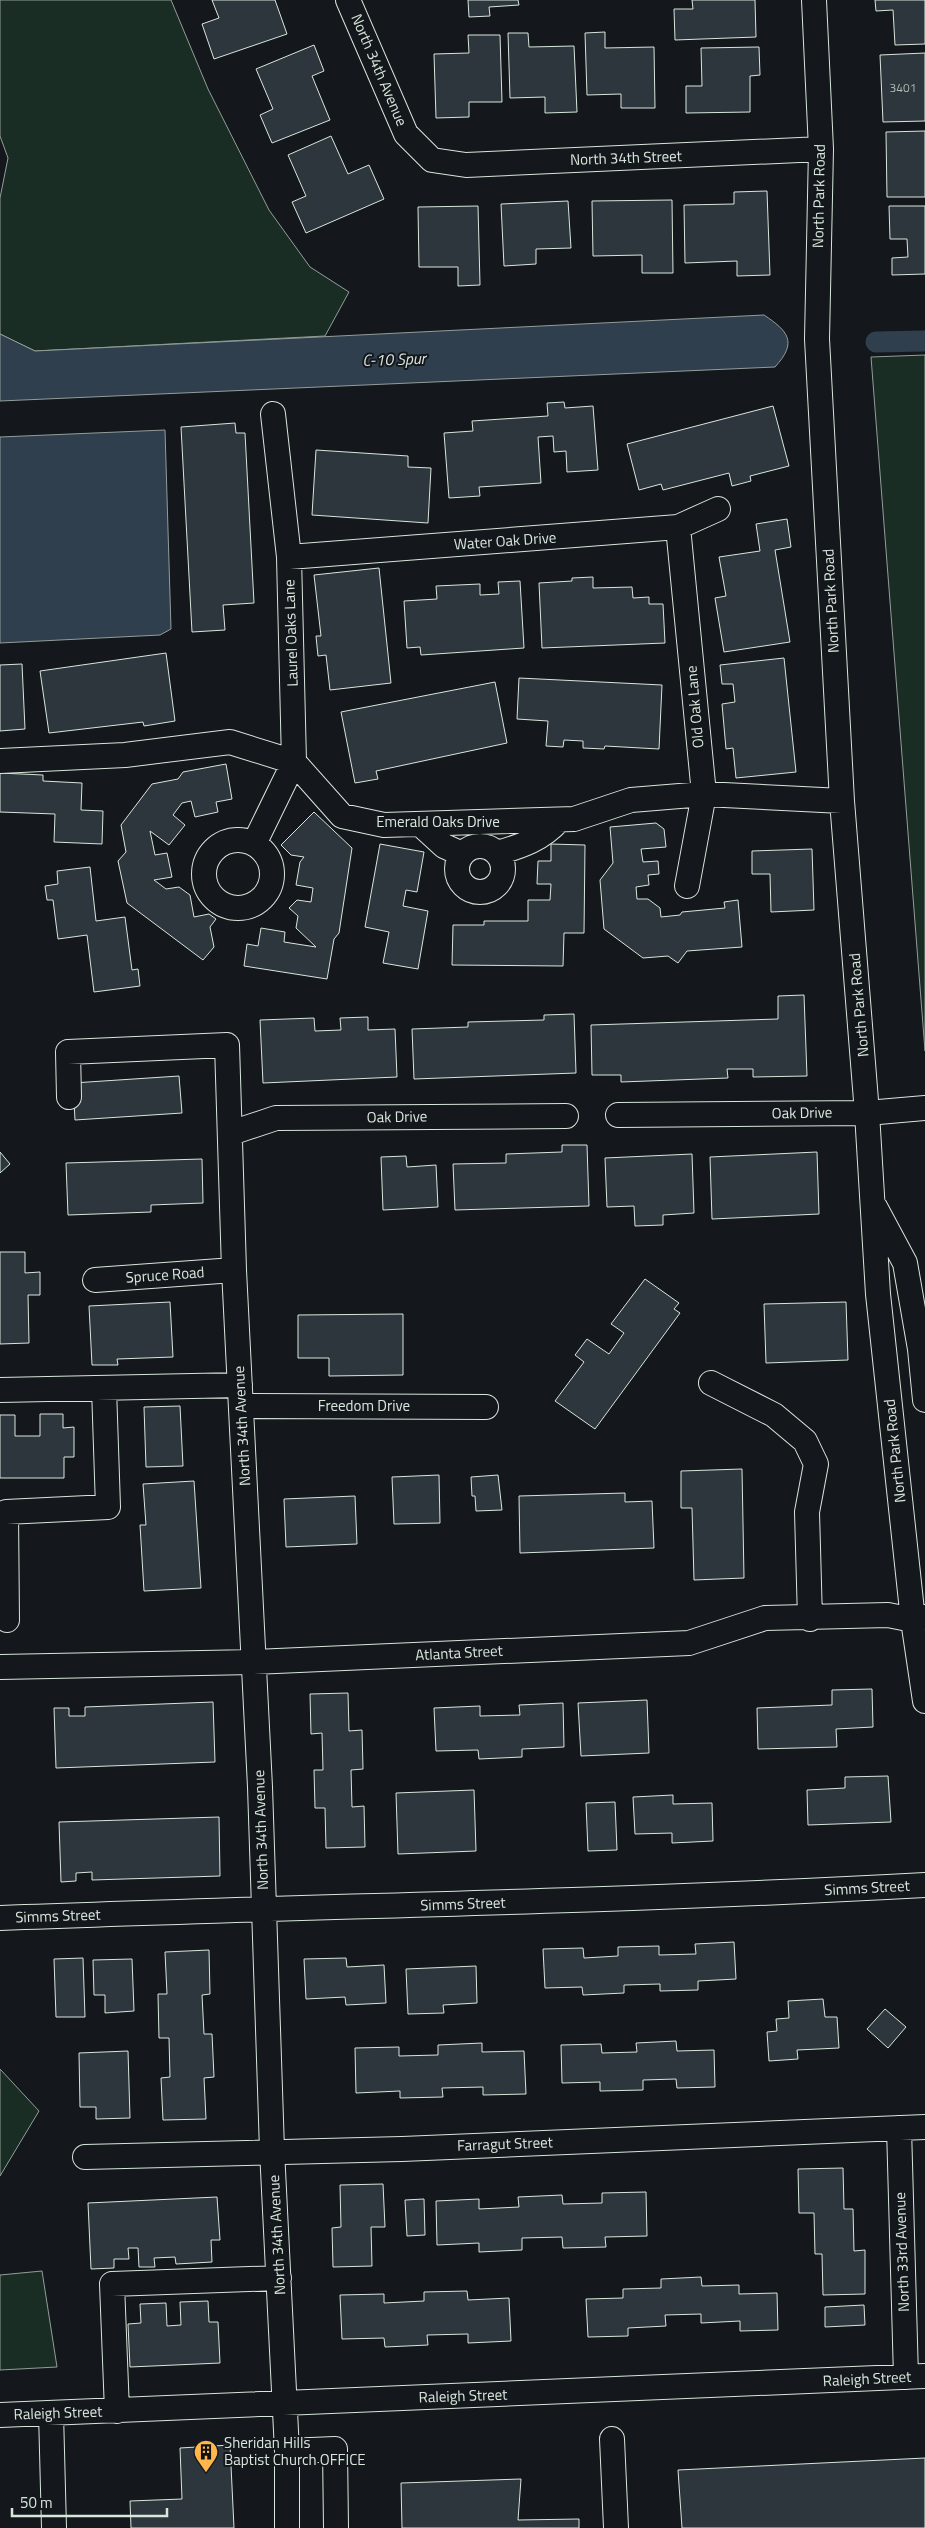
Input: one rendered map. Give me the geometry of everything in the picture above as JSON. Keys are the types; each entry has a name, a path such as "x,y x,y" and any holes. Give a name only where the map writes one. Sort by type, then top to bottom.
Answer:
{"street":[{"name":"North 34th Avenue","path":"348,0 406,134 432,160"},
{"name":"North Park Road","path":"814,0 820,149 817,339 842,801 867,1113 878,1294 919,1619 925,1701"},
{"name":"North 34th Street","path":"432,160 466,164 820,149"},
{"name":"Laurel Oaks Lane","path":"254,844 294,762 289,557 273,414"},
{"name":"Water Oak Drive","path":"289,557 678,527 718,510"},
{"name":"Old Oak Lane","path":"678,527 704,794 686,886"},
{"path":"0,761 125,756 230,742 294,762"},
{"name":"Emerald Oaks Drive","path":"294,762 342,816 384,825 574,819 630,800 704,794 842,801"},
{"path":"497,853 527,844 549,831 559,820"},
{"path":"420,824 444,846 462,854"},
{"path":"483,846 497,853 504,867 499,883 486,892 479,893 465,887 457,875 458,860 462,854 468,849 483,846"},
{"name":"North 34th Avenue","path":"69,1097 68,1052 226,1046 234,1270 264,1907 272,2150 287,2451 287,2528"},
{"name":"Oak Drive","path":"618,1115 867,1113 925,1108"},
{"name":"Oak Drive","path":"230,1133 276,1118 566,1116"},
{"name":"North Park Road","path":"872,1201 905,1263 920,1349 925,1400"},
{"name":"Spruce Road","path":"95,1280 234,1270"},
{"path":"711,1383 774,1415 805,1441 816,1464 807,1512 810,1619"},
{"path":"7,1620 3,1512 108,1507 104,1388"},
{"name":"Freedom Drive","path":"0,1390 104,1388 486,1407"},
{"name":"Atlanta Street","path":"0,1667 253,1662 688,1643 765,1618 810,1619 888,1615 919,1619"},
{"name":"Simms Street","path":"0,1918 264,1907 355,1908 797,1892 925,1885"},
{"name":"Farragut Street","path":"85,2157 272,2150 402,2149 925,2127"},
{"name":"North 33rd Avenue","path":"899,2128 915,2376"},
{"path":"117,2411 112,2284 279,2278"},
{"name":"Raleigh Street","path":"0,2415 284,2402 552,2393 915,2376"},
{"path":"51,2413 54,2528"},
{"path":"612,2439 616,2528"},
{"path":"287,2451 335,2449 336,2528"}],"green space":[{"path":"0,0 171,0 208,89 269,210 310,267 349,292 325,336 35,351 0,334 0,198 8,158 0,136"},
{"path":"925,355 925,1051 871,357"},
{"path":"0,2069 39,2111 0,2176"},
{"path":"42,2271 57,2367 0,2370 0,2275"}],"water":[{"path":"764,315 779,326 787,338 786,351 775,367 0,401 0,334 35,351"},
{"path":"165,430 171,629 160,635 0,643 0,437"}],"building":[{"path":"212,0 275,0 287,34 214,59 202,24 219,18"},
{"path":"468,0 518,0 519,5 489,7 490,16 469,17"},
{"path":"692,0 755,0 756,37 675,40 674,9 693,9"},
{"path":"875,0 925,0 925,44 895,45 893,10 876,11"},
{"path":"605,32 605,48 654,47 655,108 621,108 621,94 587,95 585,33"},
{"path":"508,33 528,33 529,47 574,46 577,112 545,113 545,97 510,98"},
{"path":"468,35 500,35 502,102 469,102 469,117 436,118 434,54 469,53"},
{"path":"314,45 324,71 312,76 330,120 272,143 260,115 273,109 256,69"},
{"path":"759,47 760,75 750,76 750,112 686,113 686,86 702,86 701,48"},
{"path":"925,53 925,121 883,122 880,55"},
{"path":"925,131 925,197 887,197 886,132"},
{"path":"331,136 348,174 369,165 384,199 306,233 292,202 306,196 288,155"},
{"path":"767,191 770,275 737,276 737,261 685,263 684,205 734,204 734,192"},
{"path":"672,200 673,273 642,273 642,255 593,256 592,201"},
{"path":"568,201 571,248 536,249 536,264 504,266 501,204"},
{"path":"478,206 480,285 458,286 458,267 419,267 418,207"},
{"path":"889,206 925,206 925,274 892,275 892,258 908,257 907,239 890,239"},
{"path":"564,402 565,408 593,406 598,470 567,472 566,451 554,452 553,436 538,437 541,483 479,487 480,496 449,498 444,433 473,431 472,421 548,416 547,403"},
{"path":"773,406 789,466 750,476 751,481 732,486 729,473 663,490 661,484 639,490 627,444"},
{"path":"235,423 236,433 245,433 254,603 223,605 225,630 192,632 181,427"},
{"path":"316,450 408,456 408,467 431,468 428,523 312,515"},
{"path":"787,519 791,547 775,550 790,642 724,652 715,598 726,596 719,557 760,551 756,524"},
{"path":"379,568 391,683 330,690 326,655 318,656 316,636 321,636 314,575"},
{"path":"593,577 593,588 632,587 633,598 649,597 649,604 663,604 665,643 542,648 539,583 572,581 572,578"},
{"path":"520,581 524,648 421,655 420,647 407,648 404,601 437,599 436,586 480,584 480,595 499,594 498,582"},
{"path":"166,653 175,721 144,726 143,722 49,733 40,671"},
{"path":"784,658 796,772 736,778 733,748 726,749 722,704 735,702 733,684 722,684 720,665"},
{"path":"22,664 25,729 0,731 0,665"},
{"path":"519,678 662,685 659,749 605,746 604,749 583,748 583,741 564,740 563,747 546,746 548,721 517,719"},
{"path":"495,682 507,743 376,771 378,779 355,783 341,712"},
{"path":"226,764 232,799 216,802 218,812 195,817 191,801 182,803 173,815 185,825 169,845 150,831 155,855 167,853 172,877 154,880 166,889 179,887 190,895 194,917 209,914 216,919 210,927 214,947 203,960 127,903 118,861 126,852 121,825 152,784 178,779 183,772"},
{"path":"0,773 43,775 43,781 82,783 81,810 103,811 102,844 54,842 55,814 0,812"},
{"path":"314,812 352,848 339,933 334,939 327,979 244,966 247,944 258,946 261,928 285,932 284,942 316,947 296,928 298,916 289,908 297,900 311,902 313,888 296,885 300,862 304,857 291,855 281,845"},
{"path":"656,823 664,829 666,847 641,849 643,862 658,861 659,874 648,875 649,885 636,887 637,899 648,899 660,908 661,917 680,915 682,912 725,908 724,902 738,900 742,947 687,951 678,963 668,956 643,958 604,929 600,880 613,863 610,827"},
{"path":"380,844 424,852 417,892 406,890 403,906 428,911 418,969 383,963 389,932 365,927"},
{"path":"551,844 585,845 584,933 564,933 563,966 452,965 453,925 484,925 484,921 528,921 528,900 550,900 551,884 537,884 538,861 551,861"},
{"path":"812,849 814,910 771,912 770,874 752,874 752,851"},
{"path":"90,867 96,921 125,917 132,970 138,969 140,986 94,992 87,935 58,939 53,900 47,900 45,886 58,884 57,871"},
{"path":"804,995 807,1076 753,1077 753,1069 727,1069 728,1078 621,1082 621,1075 592,1075 591,1025 778,1019 778,996"},
{"path":"574,1014 576,1073 414,1079 412,1029 468,1027 468,1022 544,1020 544,1015"},
{"path":"368,1017 368,1030 395,1029 397,1077 263,1083 260,1020 314,1018 315,1031 341,1030 340,1018"},
{"path":"179,1076 182,1113 75,1120 73,1083"},
{"path":"562,1145 587,1145 589,1206 455,1210 453,1164 506,1163 506,1154 562,1152"},
{"path":"0,1152 10,1164 0,1173"},
{"path":"817,1152 819,1214 712,1219 710,1157"},
{"path":"692,1154 694,1213 663,1215 663,1225 635,1226 634,1206 607,1207 605,1158"},
{"path":"406,1156 407,1167 436,1165 438,1207 383,1210 381,1157"},
{"path":"202,1159 203,1203 151,1205 151,1212 68,1215 66,1163"},
{"path":"0,1252 25,1252 25,1273 40,1272 40,1295 28,1295 29,1343 0,1344"},
{"path":"645,1279 679,1303 674,1309 680,1313 595,1429 555,1401 584,1362 575,1355 587,1339 609,1354 624,1333 611,1324"},
{"path":"170,1302 173,1357 117,1359 118,1365 92,1365 89,1306"},
{"path":"846,1302 848,1360 766,1363 764,1304"},
{"path":"403,1314 403,1375 329,1376 329,1358 298,1358 298,1315"},
{"path":"180,1406 183,1466 146,1467 144,1407"},
{"path":"40,1414 63,1414 63,1428 74,1427 74,1457 64,1457 64,1478 0,1478 0,1415 15,1415 15,1436 40,1436"},
{"path":"742,1469 744,1578 694,1580 692,1508 681,1508 681,1471"},
{"path":"439,1475 440,1523 394,1524 392,1477"},
{"path":"498,1475 502,1510 476,1511 475,1496 472,1496 471,1477"},
{"path":"194,1481 201,1588 144,1591 140,1525 146,1525 143,1484"},
{"path":"625,1493 625,1502 652,1501 654,1548 520,1553 519,1496"},
{"path":"355,1496 357,1544 286,1547 284,1499"},
{"path":"872,1689 873,1727 836,1729 837,1747 758,1749 757,1708 832,1705 832,1690"},
{"path":"348,1693 349,1731 362,1730 363,1769 351,1770 352,1807 364,1806 365,1847 326,1848 325,1808 315,1808 314,1770 323,1770 322,1733 311,1734 310,1694"},
{"path":"647,1700 649,1753 581,1756 578,1703"},
{"path":"213,1702 215,1762 56,1768 54,1708 69,1708 69,1716 85,1716 85,1707"},
{"path":"563,1703 564,1747 522,1749 522,1757 479,1759 478,1750 436,1751 434,1708 480,1706 480,1716 520,1715 519,1705"},
{"path":"888,1776 891,1822 808,1825 807,1790 845,1788 845,1777"},
{"path":"474,1790 476,1851 398,1854 396,1793"},
{"path":"673,1795 673,1804 712,1803 713,1841 672,1843 672,1833 635,1834 633,1797"},
{"path":"615,1802 617,1850 588,1851 586,1803"},
{"path":"219,1817 220,1876 92,1880 92,1872 76,1873 76,1881 61,1882 59,1822"},
{"path":"734,1942 736,1979 698,1981 698,1990 660,1991 660,1984 624,1985 624,1993 583,1995 582,1987 545,1988 543,1949 583,1948 584,1958 618,1956 618,1947 659,1946 659,1955 696,1954 695,1944"},
{"path":"209,1950 210,1994 202,1995 204,2034 212,2034 214,2077 204,2078 206,2119 163,2120 161,2078 170,2077 169,2038 159,2038 158,1994 167,1994 165,1952"},
{"path":"83,1958 85,2017 56,2017 54,1959"},
{"path":"346,1958 347,1967 384,1965 386,2003 346,2005 345,1997 306,1999 304,1959"},
{"path":"132,1959 134,2011 105,2013 105,1995 94,1995 93,1960"},
{"path":"476,1966 477,2003 443,2005 444,2013 408,2014 406,1969"},
{"path":"823,1999 825,2017 837,2017 839,2048 797,2050 798,2059 769,2061 767,2032 777,2031 776,2019 789,2018 788,2001"},
{"path":"885,2009 906,2027 888,2048 867,2029"},
{"path":"676,2041 677,2051 714,2050 715,2087 677,2088 676,2079 643,2080 643,2090 600,2091 600,2082 562,2083 561,2045 601,2044 602,2053 637,2052 636,2043"},
{"path":"482,2043 482,2052 524,2051 526,2094 483,2095 483,2087 442,2088 443,2097 400,2098 400,2091 356,2093 355,2048 399,2047 399,2056 438,2055 438,2045"},
{"path":"128,2051 130,2118 96,2119 96,2107 80,2107 79,2053"},
{"path":"843,2168 844,2209 853,2209 854,2251 865,2250 865,2294 823,2295 822,2254 815,2254 814,2213 799,2213 798,2169"},
{"path":"383,2184 385,2227 371,2227 372,2266 333,2267 332,2228 341,2227 340,2185"},
{"path":"646,2192 647,2236 605,2237 606,2247 563,2248 562,2237 522,2238 522,2250 479,2252 479,2243 437,2245 436,2201 479,2199 479,2209 519,2207 518,2197 562,2195 563,2204 602,2203 602,2193"},
{"path":"217,2197 220,2240 211,2240 212,2262 176,2264 175,2257 154,2258 155,2267 139,2267 138,2248 128,2248 129,2259 114,2259 114,2268 91,2269 88,2203"},
{"path":"424,2199 425,2235 407,2236 405,2200"},
{"path":"701,2277 702,2286 739,2285 739,2294 777,2293 778,2330 740,2331 740,2321 701,2323 701,2314 665,2315 666,2326 628,2328 628,2336 588,2337 586,2299 623,2298 623,2289 661,2288 661,2279"},
{"path":"467,2291 468,2300 509,2298 511,2341 468,2343 468,2334 427,2335 428,2345 385,2347 384,2338 342,2339 340,2295 384,2294 384,2303 424,2301 424,2292"},
{"path":"208,2301 209,2322 218,2322 220,2363 130,2367 128,2324 141,2323 140,2304 166,2303 167,2326 181,2325 180,2302"},
{"path":"864,2305 865,2325 825,2327 825,2307"},
{"name":"Sheridan Hills Baptist Church OFFICE","path":"230,2445 234,2528 131,2528 130,2501 182,2499 180,2448"},
{"path":"925,2458 925,2528 682,2528 678,2470"},
{"path":"521,2479 518,2520 579,2519 579,2528 402,2528 401,2483"}],"waterway":[{"name":"C-10 Spur","path":"876,342 925,341"}],"place":[{"name":"Sheridan Hills Baptist Church OFFICE","path":"206,2473"}]}
